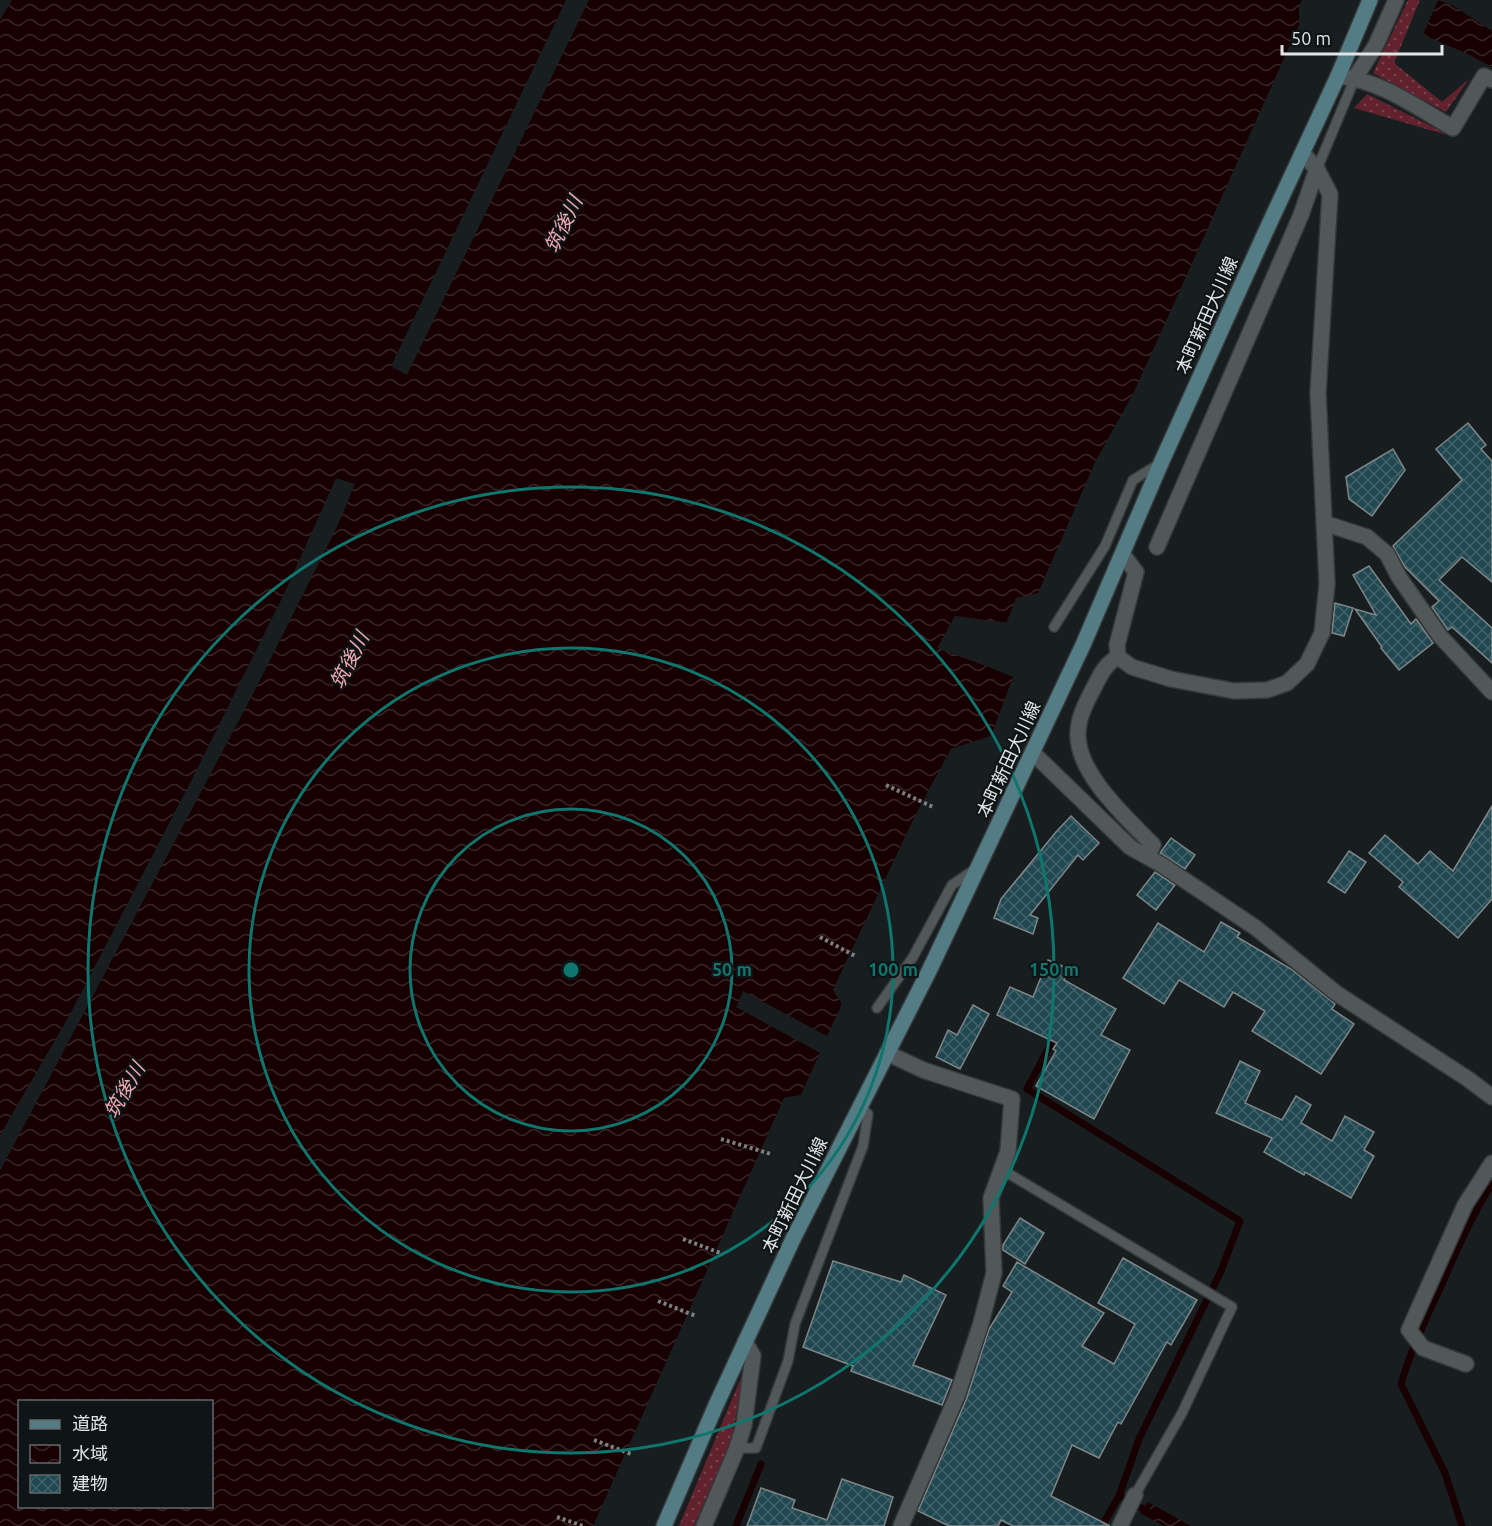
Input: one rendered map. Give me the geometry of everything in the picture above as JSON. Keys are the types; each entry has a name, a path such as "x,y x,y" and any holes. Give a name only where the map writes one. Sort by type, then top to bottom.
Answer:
{"main road":[{"name":"本町新田大川線","path":"664,1526 793,1239 979,867 1033,753 1123,555 1161,463 1338,76 1370,0"}],"street":[{"path":"1354,78 1376,45 1396,0"},
{"path":"1338,76 1354,78 1375,85 1453,128 1484,76 1492,80"},
{"path":"1123,555 1136,572 1117,645 1118,657 1132,667 1171,679 1234,691 1267,690 1287,683 1307,664 1322,633 1327,584 1318,393 1330,194 1317,169 1303,154"},
{"path":"1157,547 1301,215 1317,169"},
{"path":"1324,523 1367,537 1387,554 1398,577 1440,636 1492,692"},
{"path":"1118,657 1107,663 1084,708 1078,733 1082,758 1096,782 1153,845 1147,856"},
{"path":"1033,753 1130,847 1256,928 1336,993 1492,1097"},
{"path":"887,1053 923,1070 1012,1099 1008,1151 991,1198 994,1273 981,1323 947,1423 901,1526"},
{"path":"1467,1364 1416,1339 1409,1330 1465,1205 1492,1163"},
{"path":"704,1526 737,1448 744,1425 753,1356 745,1342"},
{"path":"1120,1526 1135,1495"}],"lane":[{"path":"1317,169 1354,78"},
{"path":"1054,627 1105,546 1133,480 1161,463"},
{"path":"878,1008 913,957 952,885 979,867"},
{"path":"737,1448 756,1448 788,1361 795,1324 863,1146 868,1114 860,1107"},
{"path":"1001,1169 1232,1307 1182,1413 1135,1495"}],"path":[{"path":"886,785 933,807"},
{"path":"820,937 857,957"},
{"path":"721,1139 771,1154"},
{"path":"683,1239 723,1254"},
{"path":"658,1301 696,1316"},
{"path":"594,1440 631,1454"},
{"path":"557,1517 583,1526"}],"shaded area":[{"path":"1408,0 1420,0 1394,63 1442,102 1469,79 1446,112 1373,73"},
{"path":"1367,94 1451,136 1354,108"},
{"path":"745,1368 731,1441 694,1526 679,1526"}],"water":[{"name":"筑後川","path":"12,0 1302,0 1299,6 1299,25 1134,392 1096,460 1038,593 1016,598 989,667 1013,677 991,736 951,749 915,816 833,990 842,1004 801,1095 784,1098 593,1526 0,1526 0,20"},
{"path":"1438,0 1452,5 1492,31 1492,67 1423,35"},
{"path":"1148,1502 1191,1526 1164,1526 1140,1513"}],"pier":[{"path":"566,0 589,0 407,375 391,366"},
{"path":"336,478 355,484 337,527 253,694 0,1171 0,1135 69,1016 191,781 284,594"},
{"path":"955,616 1011,623 993,666 1014,674 1016,677 937,648"},
{"path":"991,736 992,739 953,751 917,818 836,990 845,1005 803,1097 786,1101 596,1526 593,1526 784,1098 801,1095 820,1053 736,1007 743,991 827,1036 842,1004 833,990 915,816 951,749"}],"building":[{"path":"1468,423 1486,445 1481,449 1492,461 1492,582 1462,557 1439,580 1492,628 1492,663 1452,627 1448,630 1432,607 1439,601 1405,567 1393,546 1462,480 1436,449"},
{"path":"1393,449 1405,470 1372,516 1349,499 1346,477"},
{"path":"1369,566 1411,624 1416,619 1433,643 1399,670 1355,609 1376,615 1353,575"},
{"path":"1335,603 1353,608 1344,636 1332,633"},
{"path":"1492,806 1492,899 1458,938 1399,887 1403,882 1369,853 1385,835 1418,864 1430,851 1453,871"},
{"path":"1071,816 1099,843 1083,860 1078,855 1030,915 1038,918 1033,934 994,918 1001,899"},
{"path":"1171,838 1195,855 1185,869 1160,853"},
{"path":"1349,851 1366,862 1345,893 1328,882"},
{"path":"1155,872 1175,885 1156,910 1137,895"},
{"path":"1221,922 1240,933 1237,937 1291,969 1335,1004 1332,1009 1354,1024 1321,1074 1252,1031 1265,1011 1233,992 1224,1007 1179,980 1164,1004 1123,978 1158,923 1204,952"},
{"path":"1048,960 1069,969 1064,980 1116,1009 1101,1035 1130,1050 1094,1119 1036,1086 1056,1051 1053,1049 1057,1043 997,1015 1010,987 1033,997"},
{"path":"973,1005 989,1014 960,1069 936,1057 948,1030 957,1035"},
{"path":"1240,1061 1260,1071 1245,1103 1282,1120 1296,1096 1311,1105 1301,1123 1332,1141 1345,1116 1374,1132 1364,1150 1374,1156 1351,1198 1264,1152 1272,1138 1216,1113"},
{"path":"1020,1218 1044,1233 1025,1264 1003,1250 1003,1245"},
{"path":"1123,1258 1197,1300 1171,1345 1167,1342 1121,1424 1118,1422 1099,1458 1072,1445 1051,1496 1110,1526 1013,1526 1001,1520 998,1526 949,1526 918,1511 966,1400 989,1329 1012,1292 1003,1286 1017,1262 1104,1313 1082,1346 1114,1364 1135,1324 1098,1303"},
{"path":"833,1261 901,1282 904,1275 946,1295 913,1365 952,1380 942,1405 851,1371 853,1366 803,1347"},
{"path":"842,1479 893,1497 884,1526 747,1526 761,1488 795,1500 792,1508 827,1520"}],"waterway":[{"path":"1056,1034 1027,1089 1240,1221 1221,1271 1139,1439 1119,1496 1149,1512"},
{"path":"1462,1526 1445,1473 1401,1384 1420,1333 1459,1246 1492,1184"},
{"path":"736,1526 761,1464"},
{"path":"1102,1526 1119,1496"}]}
